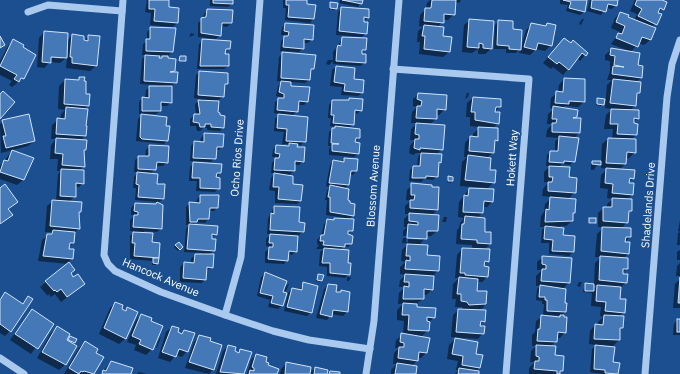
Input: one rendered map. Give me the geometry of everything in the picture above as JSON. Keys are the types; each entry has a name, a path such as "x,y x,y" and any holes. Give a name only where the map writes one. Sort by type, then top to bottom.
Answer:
{"street":[{"name":"Hancock Avenue","path":"123,0 104,255 108,264 115,271 161,292 273,331 309,340 370,349"},
{"name":"Ocho Rios Drive","path":"225,315 241,257 260,0"},
{"name":"Blossom Avenue","path":"366,374 370,349 399,0"},
{"path":"28,12 48,6 122,11"},
{"name":"Shadelands Drive","path":"645,374 667,98 672,64 680,40"},
{"name":"Hokett Way","path":"393,69 529,79 506,374"},
{"path":"0,358 24,374"}],"building":[{"path":"149,0 169,0 169,7 179,8 178,23 154,21 155,9 149,9"},
{"path":"213,0 233,0 233,4 213,3"},
{"path":"286,0 307,0 307,4 316,5 314,19 288,17 289,5 286,5"},
{"path":"342,0 363,0 362,4"},
{"path":"432,0 456,0 455,15 444,14 444,23 424,21 425,8 431,8"},
{"path":"563,0 587,0 585,12 569,8 571,2"},
{"path":"592,0 618,0 617,6 608,4 606,12 591,8"},
{"path":"637,0 662,0 667,2 664,10 660,8 658,13 662,14 657,25 638,16 642,9 635,5"},
{"path":"330,2 338,3 337,9 330,8"},
{"path":"341,7 369,9 369,18 364,17 364,22 368,22 367,34 339,31"},
{"path":"207,9 233,10 232,23 222,23 221,36 201,33 201,18 206,17"},
{"path":"620,12 629,15 628,17 656,28 651,40 642,37 638,47 616,38 618,33 622,34 625,26 616,22"},
{"path":"469,19 494,21 492,49 483,48 483,44 479,43 479,48 467,47"},
{"path":"498,20 513,21 513,29 522,30 521,50 509,49 509,46 497,45"},
{"path":"285,23 314,25 313,40 304,39 304,49 283,47 284,36 288,36 289,32 284,31"},
{"path":"531,23 546,26 547,23 556,25 552,46 538,43 536,50 524,47"},
{"path":"424,25 444,27 443,36 452,37 450,52 424,49 425,36 422,36"},
{"path":"150,27 176,28 173,52 146,51 146,39 150,39"},
{"path":"44,31 68,33 67,58 51,57 51,63 42,62"},
{"path":"72,34 84,36 84,40 88,41 88,35 100,36 97,66 72,63 72,57 70,57"},
{"path":"0,36 5,45 0,48"},
{"path":"342,37 367,38 366,50 362,50 362,54 366,54 366,63 336,61 337,48 338,45 341,46"},
{"path":"564,38 571,43 573,40 588,53 586,56 582,53 569,70 559,62 557,64 548,57"},
{"path":"13,39 24,45 23,47 36,55 24,79 21,78 19,82 14,79 17,75 0,66"},
{"path":"202,39 231,41 230,49 226,49 225,54 229,54 229,66 200,66"},
{"path":"611,48 640,53 638,65 643,66 642,78 612,74 613,66 624,67 614,65 615,56 610,55"},
{"path":"282,52 316,55 314,69 311,69 310,80 281,78"},
{"path":"145,55 160,56 159,58 162,58 162,56 168,56 168,58 176,59 175,71 170,72 178,72 177,83 144,81"},
{"path":"180,56 186,56 186,61 179,61"},
{"path":"336,66 355,68 354,79 364,80 363,93 344,91 345,84 334,82"},
{"path":"199,71 228,73 228,84 225,84 224,97 198,95"},
{"path":"79,77 85,77 84,81 86,81 86,94 90,94 89,106 64,104 65,79 79,80"},
{"path":"564,78 585,79 585,102 569,101 569,104 555,103 556,91 563,92"},
{"path":"613,79 641,82 640,93 637,93 636,106 610,103"},
{"path":"281,81 291,82 291,86 310,87 308,102 299,101 298,112 277,110 278,98 284,98 284,94 279,92"},
{"path":"149,86 172,86 172,103 161,102 161,111 142,111 142,97 149,98"},
{"path":"3,91 15,102 0,119 0,94"},
{"path":"418,93 447,95 446,110 437,109 437,119 416,118 417,106 421,106 422,101 417,99"},
{"path":"473,97 501,99 501,107 496,107 495,112 500,112 499,124 475,120 475,112 471,112"},
{"path":"349,98 363,99 362,111 355,110 354,125 333,123 334,115 331,115 332,100 349,100"},
{"path":"597,98 605,99 604,105 597,104"},
{"path":"198,100 219,101 218,112 220,115 225,116 224,128 211,127 211,124 205,124 205,127 200,127 199,123 193,122 194,114 200,114"},
{"path":"553,106 578,110 577,117 573,118 581,118 580,133 552,132 552,123 556,123 557,119 552,119"},
{"path":"66,107 88,109 86,136 56,134 57,118 65,119"},
{"path":"611,109 639,110 639,119 634,118 634,123 638,124 637,135 617,134 618,124 610,124"},
{"path":"29,114 35,141 6,148 3,136 6,136 2,120"},
{"path":"141,114 167,117 166,126 170,126 168,141 142,139 140,137"},
{"path":"278,114 308,117 306,142 286,141 287,129 277,128"},
{"path":"416,123 445,125 443,150 420,148 420,150 414,148 415,139 419,139 419,135 415,134"},
{"path":"335,126 360,129 360,138 356,138 355,142 360,143 359,154 332,151 332,144 339,144 331,143 332,128 335,128"},
{"path":"478,127 498,128 498,141 495,140 494,153 469,151 470,136 478,137"},
{"path":"204,133 224,134 223,147 217,147 216,159 193,158 194,141 204,142"},
{"path":"559,136 579,138 575,162 549,162 550,151 558,151"},
{"path":"56,138 87,140 86,150 84,150 85,167 62,165 63,154 55,153"},
{"path":"608,138 636,139 636,153 627,152 626,164 606,163"},
{"path":"289,143 298,144 297,147 305,147 304,162 295,161 295,171 274,170 275,158 279,158 280,154 275,153 276,145 289,146"},
{"path":"149,145 169,146 168,163 157,162 156,170 138,169 138,156 149,156"},
{"path":"12,150 34,158 24,180 0,172 4,160 8,161"},
{"path":"421,153 442,154 441,163 439,162 438,177 426,176 426,178 412,178 413,166 420,166"},
{"path":"468,155 491,158 490,170 496,170 495,183 465,180"},
{"path":"344,158 358,159 357,171 351,171 349,185 329,183 333,160 344,162"},
{"path":"592,161 601,161 601,165 592,164"},
{"path":"193,162 222,164 221,173 217,173 216,177 220,178 220,189 200,188 200,178 192,178"},
{"path":"549,166 570,167 569,177 577,178 576,193 548,191 548,182 552,182 553,177 549,177"},
{"path":"606,168 635,170 634,179 630,178 629,183 634,183 633,195 612,193 613,184 605,183"},
{"path":"61,169 84,170 84,184 76,183 76,197 60,196"},
{"path":"137,172 158,174 157,184 165,184 164,199 138,197 139,185 136,184"},
{"path":"274,173 293,176 293,184 303,185 301,201 278,199 279,187 273,187"},
{"path":"448,176 453,177 453,181 448,181"},
{"path":"411,183 439,187 438,210 410,208 410,200 414,200 415,195 411,195"},
{"path":"5,184 18,202 8,209 13,215 0,224 0,188"},
{"path":"330,185 349,189 348,200 350,203 355,204 354,216 330,212 330,197 328,197"},
{"path":"469,188 494,189 493,202 484,201 483,213 463,212 464,195 468,196"},
{"path":"200,195 219,195 218,208 210,208 209,219 198,219 197,222 190,222 189,202 200,203"},
{"path":"550,197 576,199 573,221 545,222 546,209 549,210"},
{"path":"612,198 632,199 632,211 629,211 628,223 603,221 603,207 612,207"},
{"path":"52,200 82,202 81,212 79,212 80,229 50,226"},
{"path":"157,202 163,205 162,229 133,227 134,215 138,215 138,212 134,211 135,203 156,204"},
{"path":"274,206 300,207 299,222 305,223 304,232 270,230 271,213 274,214"},
{"path":"409,213 439,215 438,231 427,231 427,239 407,238 408,224 418,225 418,222 409,221"},
{"path":"465,216 485,218 485,232 491,232 491,244 477,243 477,240 461,239 462,224 464,224"},
{"path":"334,218 354,219 353,231 348,231 348,234 353,236 352,244 345,244 345,247 323,245 324,241 320,241 321,235 324,235 327,219 334,220"},
{"path":"589,218 596,218 596,223 589,223"},
{"path":"189,224 218,226 217,235 212,234 212,239 216,239 215,251 187,249"},
{"path":"545,226 564,228 563,235 575,236 574,252 552,251 553,240 544,239"},
{"path":"602,227 631,228 631,237 626,237 625,242 630,242 629,254 601,251"},
{"path":"53,230 75,232 74,243 70,243 69,249 74,249 73,259 43,256 47,234 52,234"},
{"path":"133,232 153,233 152,242 160,243 159,258 134,256 135,243 132,243"},
{"path":"270,234 298,236 297,252 289,251 288,261 268,259 269,247 273,247 273,243 269,243"},
{"path":"179,242 183,247 180,250 175,245"},
{"path":"407,244 428,245 427,255 440,256 439,271 405,269 406,260 410,261 410,256 406,256"},
{"path":"324,248 349,250 348,263 351,263 350,275 330,273 330,263 322,263"},
{"path":"462,248 490,249 489,262 485,261 484,266 489,267 488,277 465,275 465,273 460,273"},
{"path":"195,254 214,254 213,268 207,267 206,280 183,278 184,262 194,263"},
{"path":"542,256 572,258 570,283 541,281 542,269 546,269 546,265 542,264"},
{"path":"600,256 628,258 628,269 623,269 623,274 628,274 627,283 599,280"},
{"path":"153,258 159,258 158,264 153,263"},
{"path":"69,262 75,270 71,273 73,277 78,274 85,284 67,297 61,289 57,292 55,290 54,291 45,281"},
{"path":"265,272 287,281 283,292 287,293 283,306 271,303 273,296 260,293"},
{"path":"318,274 324,275 322,281 317,280"},
{"path":"405,274 434,276 433,290 424,289 424,299 403,299 404,286 409,287 409,282 404,282"},
{"path":"459,277 478,279 477,291 487,291 486,304 469,305 467,302 461,301 461,294 457,294"},
{"path":"680,277 680,303 678,303"},
{"path":"303,282 318,286 312,313 287,307 292,288 302,290"},
{"path":"585,283 594,284 594,291 585,291"},
{"path":"328,284 337,285 336,292 341,292 341,290 350,292 348,312 333,310 332,317 320,314"},
{"path":"540,285 566,289 566,312 547,311 547,300 545,300 545,297 539,297"},
{"path":"597,285 621,287 620,299 626,299 625,313 605,311 606,302 596,301"},
{"path":"5,292 23,304 28,296 33,299 11,332 0,324 0,300"},
{"path":"115,302 123,305 122,309 126,311 127,307 138,312 126,339 104,328"},
{"path":"403,303 417,304 417,307 436,308 435,318 427,317 427,321 430,322 429,331 408,330 409,315 402,315"},
{"path":"32,309 54,324 38,349 15,334"},
{"path":"458,309 486,310 485,322 481,321 480,326 485,326 484,334 456,332"},
{"path":"141,314 152,318 151,321 163,326 153,350 139,344 141,340 132,336"},
{"path":"541,315 560,317 560,315 564,315 564,317 567,317 566,333 558,332 557,342 537,341"},
{"path":"604,315 624,316 623,328 620,328 620,340 594,339 595,324 603,325"},
{"path":"677,319 680,319 680,332 677,332"},
{"path":"57,326 70,334 67,340 77,346 66,365 42,352"},
{"path":"172,326 179,328 178,332 182,334 184,330 195,333 188,352 179,349 176,357 162,352"},
{"path":"401,333 430,338 427,353 419,352 418,361 398,358 399,347 404,347 404,343 400,342"},
{"path":"199,335 211,338 210,341 222,345 214,370 189,362"},
{"path":"70,336 77,339 75,343 68,340"},
{"path":"455,338 478,342 476,354 483,355 480,368 462,365 463,356 452,354"},
{"path":"85,341 98,349 96,353 104,357 94,374 81,371 79,374 69,368"},
{"path":"228,345 236,347 235,351 239,353 240,349 252,352 244,374 220,372"},
{"path":"536,345 556,346 555,355 564,356 563,371 560,371 560,374 557,374 557,371 534,369 535,361 539,361 539,357 536,356"},
{"path":"595,345 615,347 613,362 620,363 618,374 605,373 605,370 594,369"},
{"path":"256,354 267,357 266,362 269,363 268,365 279,369 277,374 249,374 250,370 254,371 254,368 252,367"},
{"path":"111,361 133,368 131,374 102,374 103,370 106,371"},
{"path":"286,362 311,367 310,374 285,374"},
{"path":"397,363 417,366 416,374 395,374"},
{"path":"315,367 328,370 327,374 314,374"},
{"path":"459,368 479,371 479,374 458,374"},
{"path":"330,371 340,372 340,374 329,374"}]}
